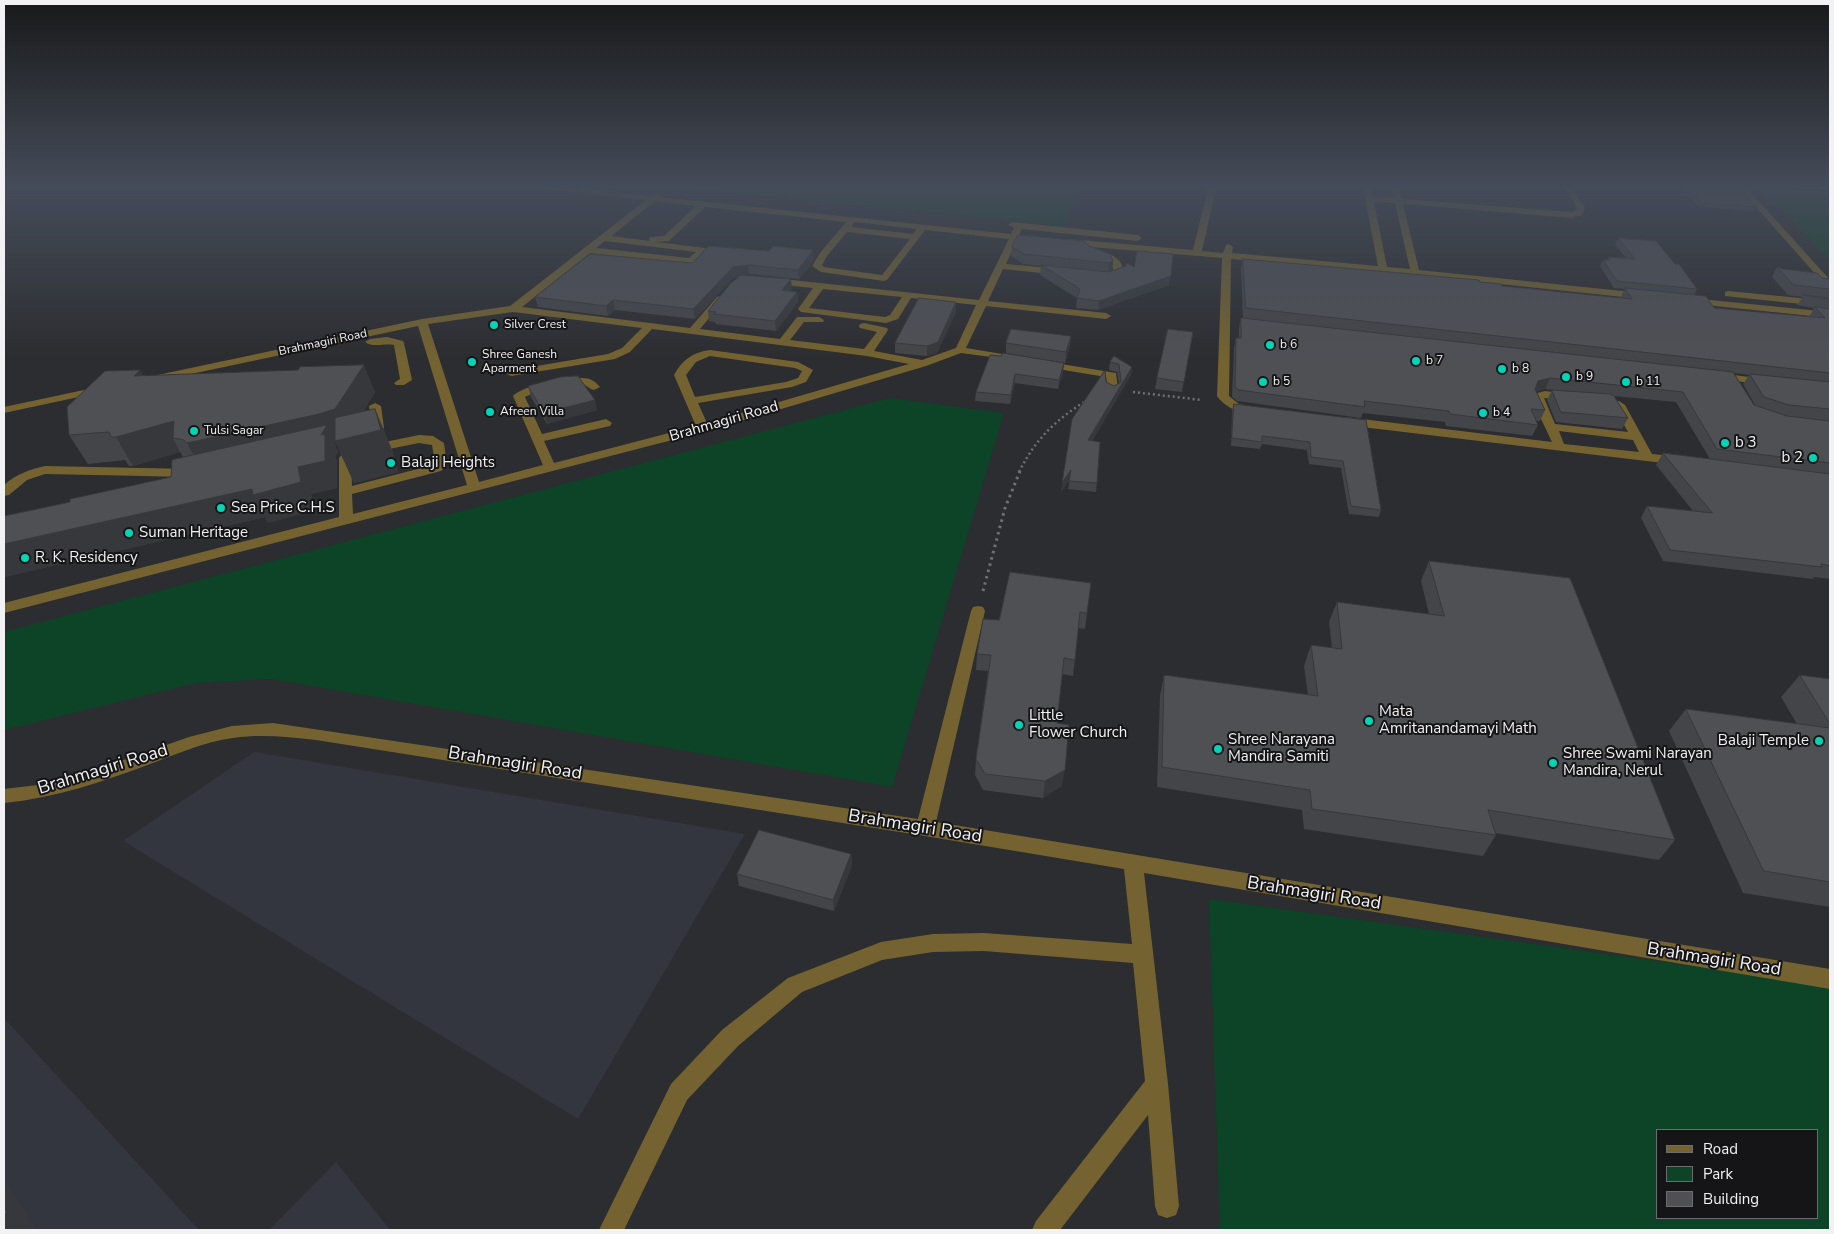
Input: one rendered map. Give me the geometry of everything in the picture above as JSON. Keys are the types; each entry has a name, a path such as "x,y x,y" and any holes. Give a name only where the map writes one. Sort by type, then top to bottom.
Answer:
{"street":[{"path":"513,309 594,246"},
{"path":"588,250 689,261 694,260 702,250 672,246"},
{"path":"831,246 817,266 829,270 884,278"},
{"path":"873,292 910,246"},
{"path":"1010,246 960,350 1017,360"},
{"path":"1074,246 1106,254 1114,259 1118,265 1119,274 1113,277 1090,275"},
{"path":"1110,246 1197,253 1228,251"},
{"path":"1196,246 1197,253"},
{"path":"1206,246 1228,251 1414,268 1582,280"},
{"path":"1378,246 1382,265"},
{"path":"1409,246 1414,268"},
{"path":"1795,246 1828,282"},
{"path":"1228,251 1230,322 1223,396 1227,402 1238,407 1263,411"},
{"path":"1000,266 1071,273"},
{"path":"1414,268 1652,297"},
{"path":"1808,278 1828,282"},
{"path":"766,281 818,290 905,300 982,303 1106,316"},
{"path":"692,332 727,290"},
{"path":"818,290 873,292 905,300"},
{"path":"818,290 804,310 886,320 894,317 905,300"},
{"path":"1721,293 1830,304"},
{"path":"1682,300 1830,315"},
{"path":"513,309 715,335 785,339 869,350 922,364"},
{"name":"Brahmagiri Road","path":"270,358 422,322 513,309"},
{"path":"785,339 801,319 881,328 883,330 869,350"},
{"path":"422,322 475,488"},
{"path":"511,373 578,364 611,357 626,350 649,327"},
{"path":"704,346 715,335"},
{"path":"146,385 270,358 380,340 395,340 399,343 406,380 400,382"},
{"name":"Brahmagiri Road","path":"4,608 703,428 922,364 960,350"},
{"path":"691,402 788,385 802,380 808,370 798,365 710,353 702,354 688,363 680,375 691,402 703,428"},
{"path":"1036,362 1112,375 1112,390"},
{"path":"1703,375 1781,383"},
{"path":"1732,378 1742,395"},
{"path":"550,468 519,396 522,393 576,381 588,382 594,387"},
{"path":"4,410 107,393 68,407"},
{"path":"1560,447 1538,400 1538,396 1545,394 1580,398"},
{"path":"1607,400 1618,405 1648,457"},
{"path":"343,444 366,437 378,428 375,406"},
{"path":"1330,419 1696,463"},
{"path":"537,439 606,423"},
{"path":"1551,427 1636,436"},
{"path":"439,435 457,431"},
{"path":"345,492 437,468 441,465 438,443 429,439 419,439 350,453 345,458 345,492 346,520"},
{"path":"4,492 19,478 29,473 45,470 208,475 169,485"},
{"path":"925,828 978,611"},
{"name":"Brahmagiri Road","path":"4,796 46,791 138,763 189,743 232,732 273,729 316,734 925,828 1830,980"},
{"path":"1133,864 1157,1084 1167,1206"},
{"path":"611,1230 679,1092 730,1038 796,985 881,951 933,943 984,942 1144,954"},
{"path":"1045,1230 1157,1084"}],"path":[{"path":"978,611 1010,494 1027,455 1047,428 1073,406 1112,390 1227,402"}],"shaded area":[{"path":"254,752 745,834 578,1119 123,841"},
{"path":"4,1018 199,1230 4,1230"},
{"path":"336,1162 390,1230 269,1230"}],"green space":[{"path":"1815,246 1830,246 1830,261"},
{"path":"890,398 1004,413 892,787 271,679 196,683 4,730 4,632"},
{"path":"1209,899 1830,985 1830,1230 1220,1230"}],"building":[{"path":"709,246 769,251 773,246 813,250 798,270 748,265 733,267 693,309 613,300 606,306 535,297 590,254 692,263"},
{"path":"1089,246 1110,254 1113,261 1109,263 1024,254 1012,247"},
{"path":"1624,246 1660,246 1675,264 1679,264 1697,289 1617,281 1603,260 1610,260 1608,257 1635,259"},
{"path":"1137,251 1173,254 1171,276 1099,301 1077,298 1080,289 1041,265 1109,272 1126,266 1127,263 1134,267"},
{"path":"1243,259 1479,280 1480,282 1501,284 1502,286 1632,299 1625,288 1706,296 1714,308 1825,318 1815,307 1830,309 1830,373 1246,308"},
{"path":"1777,267 1817,273 1822,278 1830,279 1830,289 1794,285"},
{"path":"741,275 791,279 782,290 797,292 775,321 714,314 716,312 708,311 730,284"},
{"path":"919,298 956,302 938,342 927,346 895,343"},
{"path":"1241,318 1733,372 1754,405 1787,416 1830,421 1830,463 1717,449 1683,392 1550,378 1538,381 1535,389 1545,410 1531,409 1538,425 1450,414 1449,411 1364,401 1365,407 1239,390 1235,387 1236,338 1241,338"},
{"path":"1011,329 1071,336 1066,352 1006,343"},
{"path":"1168,329 1193,332 1184,382 1157,378"},
{"path":"1003,353 1064,363 1059,380 1015,374 1011,395 976,392 990,355 1001,356"},
{"path":"1114,356 1132,367 1088,440 1100,442 1097,483 1069,481 1071,470 1062,483 1072,419 1105,370 1106,382 1114,386 1121,382 1119,364 1110,362"},
{"path":"364,365 335,409 319,414 187,443 184,440 173,438 174,421 116,437 111,437 109,432 69,435 67,407 105,371 140,370 134,376 298,370 300,367"},
{"path":"1750,374 1830,382 1830,409 1789,405 1764,397"},
{"path":"578,376 595,400 544,413 528,386 560,377"},
{"path":"1552,390 1610,394 1614,396 1628,418 1561,412"},
{"path":"1234,404 1366,420 1381,510 1351,506 1343,461 1311,457 1310,442 1262,436 1262,442 1232,438"},
{"path":"375,409 381,430 335,441 335,418"},
{"path":"327,425 321,435 325,434 325,461 298,467 301,482 253,495 252,489 4,544 4,516 70,502 70,499 171,477 172,460"},
{"path":"1663,453 1830,474 1830,566 1821,564 1822,567 1670,550 1647,506 1712,513"},
{"path":"1429,561 1570,578 1675,840 1488,810 1496,835 1312,809 1310,790 1162,767 1164,675 1318,696 1311,645 1342,649 1337,602 1444,616"},
{"name":"Little Flower Church","path":"1010,572 1091,583 1087,613 1080,612 1075,660 1064,658 1057,723 1069,725 1065,770 1045,781 985,774 976,759 991,655 977,654 983,619 999,620"},
{"path":"1800,675 1830,679 1830,724"},
{"path":"1686,709 1830,728 1830,882 1764,871"},
{"path":"759,830 851,854 833,900 737,874"}],"place":[{"name":"Silver Crest","path":"494,325"},
{"name":"b 6","path":"1270,345"},
{"name":"b 7","path":"1416,361"},
{"name":"Shree Ganesh Aparment","path":"472,362"},
{"name":"b 8","path":"1502,369"},
{"name":"b 9","path":"1566,377"},
{"name":"b 5","path":"1263,382"},
{"name":"b 11","path":"1626,382"},
{"name":"Afreen Villa","path":"490,412"},
{"name":"b 4","path":"1483,413"},
{"name":"Tulsi Sagar","path":"194,431"},
{"name":"b 3","path":"1725,443"},
{"name":"b 2","path":"1813,458"},
{"name":"Balaji Heights","path":"391,463"},
{"name":"Sea Price C.H.S","path":"221,508"},
{"name":"Suman Heritage","path":"129,533"},
{"name":"R. K. Residency","path":"25,558"},
{"name":"Mata Amritanandamayi Math","path":"1369,721"},
{"name":"Little Flower Church","path":"1019,725"},
{"name":"Balaji Temple","path":"1819,741"},
{"name":"Shree Narayana Mandira Samiti","path":"1218,749"},
{"name":"Shree Swami Narayan Mandira, Nerul","path":"1553,763"}]}
